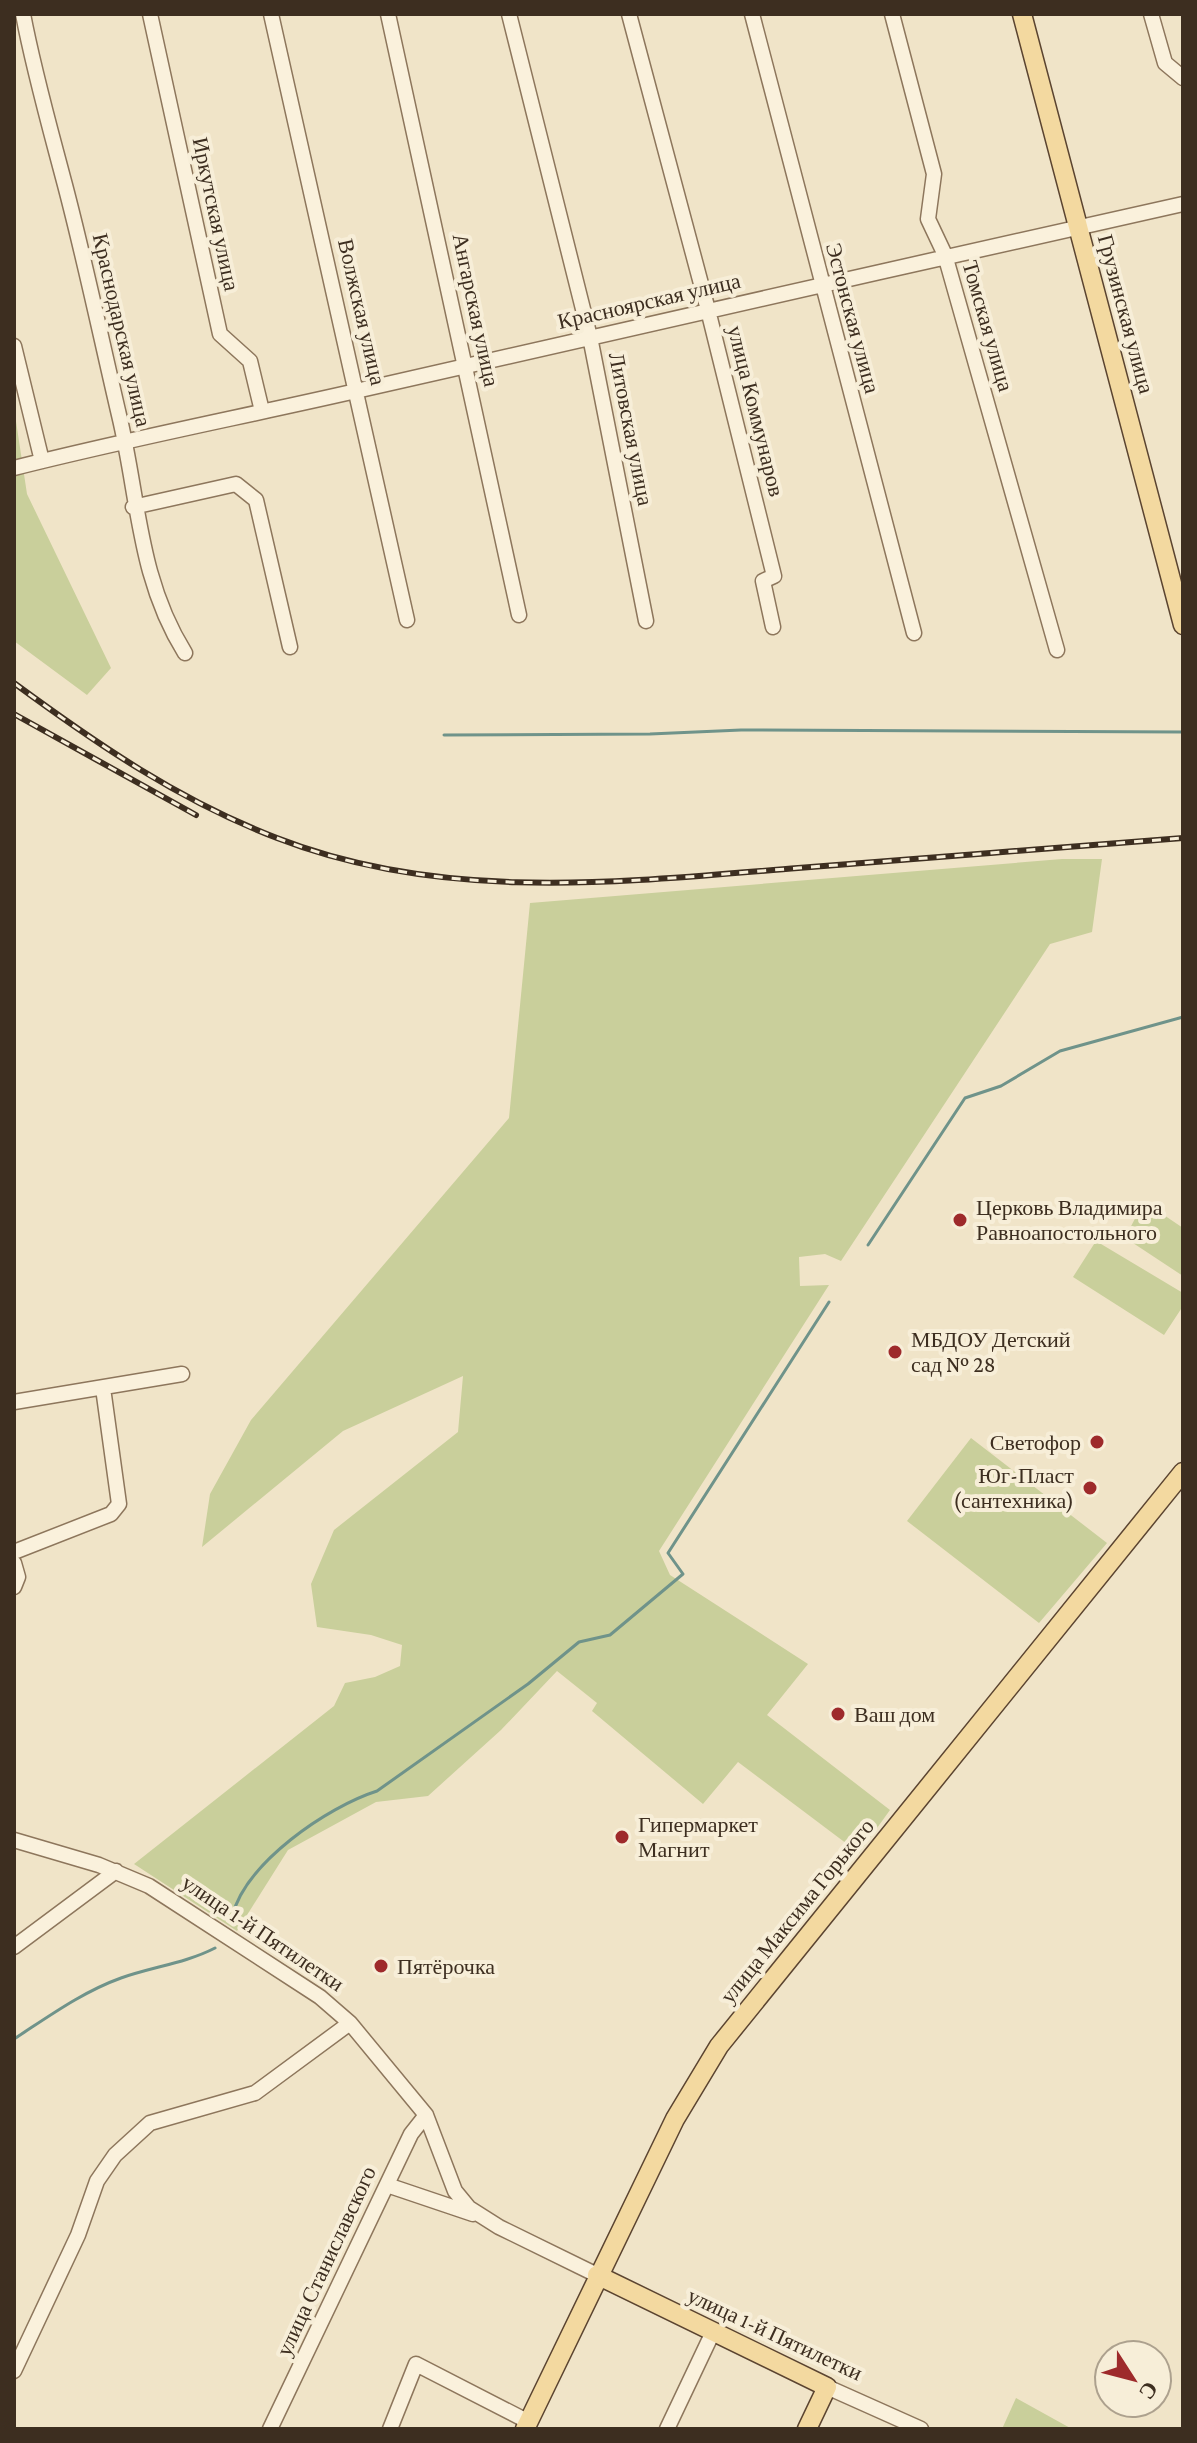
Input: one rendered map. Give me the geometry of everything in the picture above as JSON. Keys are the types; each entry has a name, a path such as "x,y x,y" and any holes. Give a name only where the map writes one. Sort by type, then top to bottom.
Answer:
{"main road":[{"name":"Грузинская улица","path":"1022,14 1183,625"},
{"name":"улица Максима Горького","path":"527,2426 597,2275 675,2119 719,2046 1183,1472"},
{"name":"улица 1-й Пятилетки","path":"597,2275 827,2387"},
{"path":"807,2429 827,2387"}],"street":[{"name":"Иркутская улица","path":"150,14 220,334 250,361 262,411"},
{"name":"Волжская улица","path":"271,14 407,620"},
{"name":"Ангарская улица","path":"388,14 519,615"},
{"name":"Литовская улица","path":"509,14 590,337 646,621"},
{"name":"улица Коммунаров","path":"629,14 708,310 774,576 763,581 773,627"},
{"name":"Эстонская улица","path":"752,14 914,633"},
{"name":"Томская улица","path":"892,14 934,174 928,219 945,255 1057,650"},
{"path":"1151,14 1165,63 1183,78"},
{"name":"Краснодарская улица","path":"21,24 65,185 125,439 133,507 149,570 170,629 185,653"},
{"name":"Красноярская улица","path":"14,468 125,439 357,391 945,255 1183,204"},
{"path":"14,346 42,461"},
{"path":"133,507 236,484 256,500 290,647"},
{"path":"14,1402 182,1374"},
{"path":"14,1552 111,1514 119,1504 103,1388"},
{"path":"14,1563 18,1577 14,1587"},
{"name":"улица 1-й Пятилетки","path":"14,1840 116,1871 149,1886 320,1997 350,2023 426,2115 455,2191 480,2217"},
{"path":"14,1947 116,1871"},
{"path":"14,2371 78,2235 97,2181 115,2155 150,2123 255,2093 322,2040 350,2023"},
{"name":"улица Станиславского","path":"270,2429 411,2134 426,2115"},
{"name":"улица 1-й Пятилетки","path":"387,2185 480,2217 597,2275"},
{"path":"667,2429 713,2332"},
{"path":"390,2429 416,2364 527,2426"},
{"name":"улица 1-й Пятилетки","path":"827,2387 921,2429"}],"green space":[{"path":"14,408 27,494 111,668 87,695 14,641"},
{"path":"1062,859 1102,859 1092,932 1050,944 841,1261 825,1254 799,1257 800,1286 829,1285 659,1551 670,1575 808,1664 767,1715 890,1810 859,1853 738,1762 703,1804 592,1711 597,1703 557,1671 501,1730 428,1796 376,1802 288,1850 237,1931 134,1864 334,1706 345,1683 375,1677 400,1666 402,1645 371,1635 317,1627 311,1584 334,1530 458,1432 463,1376 343,1431 202,1547 210,1494 251,1420 509,1118 530,903"},
{"path":"1155,1209 1183,1228 1183,1276 1133,1243 1129,1230 1138,1213"},
{"path":"1096,1241 1183,1293 1183,1306 1164,1335 1073,1277"},
{"path":"971,1438 1107,1543 1039,1623 907,1521"},
{"path":"1016,2398 1072,2429 1002,2429"}],"waterway":[{"path":"444,735 650,734 741,730 1183,732"},
{"path":"868,1245 965,1098 1001,1086 1060,1051 1183,1017"},
{"path":"232,1917 253,1877 291,1840 335,1810 377,1791 528,1684 579,1642 610,1635 683,1574 668,1553 829,1302"},
{"path":"14,2039 93,1990 215,1948"}],"railway":[{"path":"14,683 140,770 207,807 277,838 340,859 404,872 469,880 601,882 1183,838"},
{"path":"14,714 196,815"}],"place":[{"name":"Церковь Владимира Равноапостольного","path":"960,1220"},
{"name":"МБДОУ Детский сад № 28","path":"895,1352"},
{"name":"Светофор","path":"1097,1442"},
{"name":"Юг-Пласт (сантехника)","path":"1090,1488"},
{"name":"Ваш дом","path":"838,1714"},
{"name":"Гипермаркет Магнит","path":"622,1837"},
{"name":"Пятёрочка","path":"381,1966"}]}
